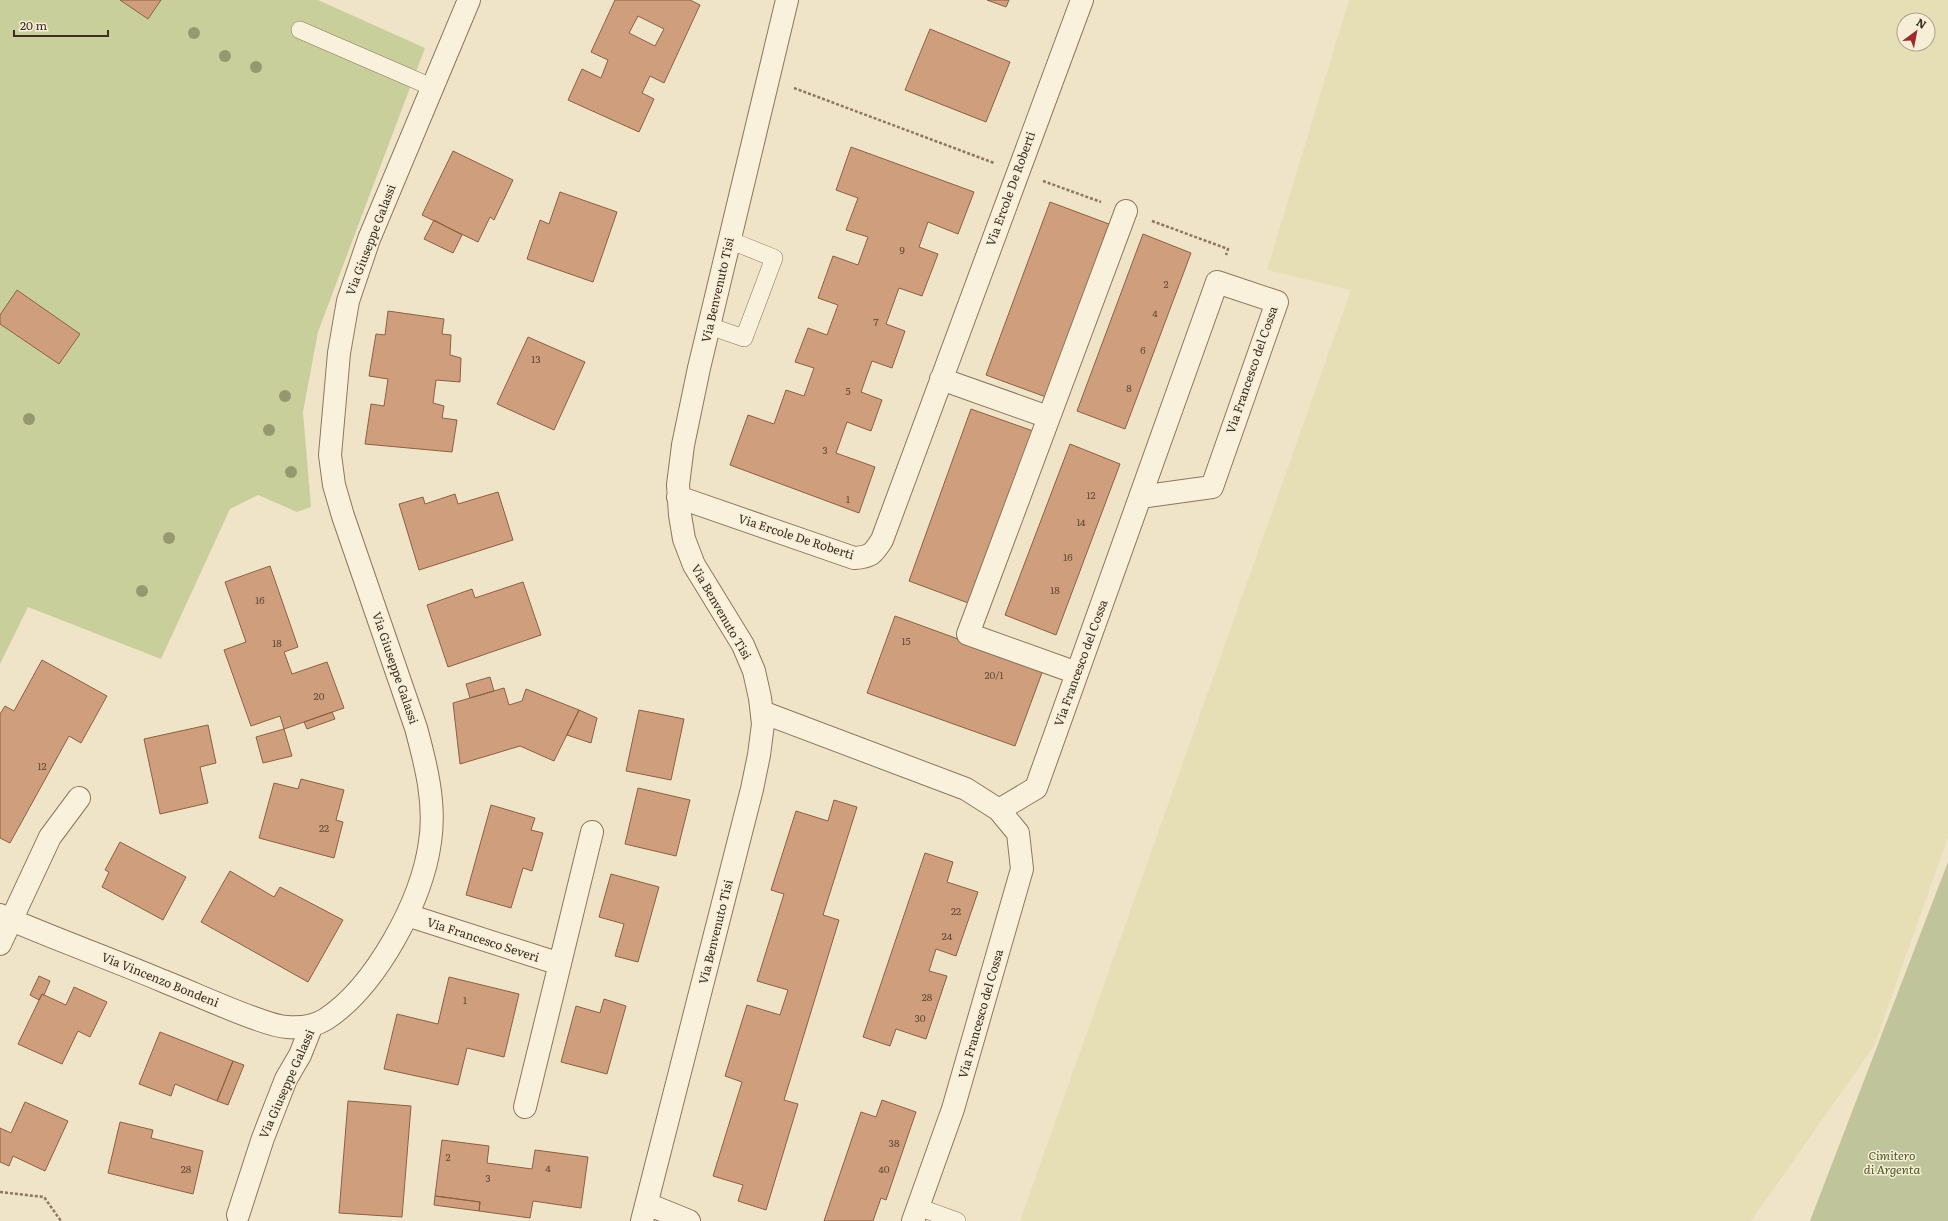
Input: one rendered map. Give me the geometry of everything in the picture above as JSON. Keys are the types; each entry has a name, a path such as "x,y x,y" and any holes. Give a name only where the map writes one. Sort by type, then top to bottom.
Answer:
{"street":[{"name":"Via Giuseppe Galassi","path":"238,1215 263,1138 286,1080 300,1055 312,1025 325,1019 351,998 394,940 416,895 430,842 432,804 425,761 416,728 343,516 334,485 330,455 339,354 348,301 369,239 434,88 469,0"},
{"name":"Via Benvenuto Tisi","path":"645,1212 752,789 759,755 763,724 760,698 754,671 743,645 710,593 691,559 684,539 678,497 678,485 683,445 709,326 787,0"},
{"name":"Via Ercole De Roberti","path":"678,497 854,558 866,558 874,553 882,540 1082,0"},
{"path":"1077,673 968,634 1126,211"},
{"name":"Via Francesco del Cossa","path":"999,810 1036,788 1216,282 1277,302 1212,487 1140,497"},
{"path":"941,379 1048,417"},
{"name":"Via Francesco del Cossa","path":"762,712 966,790 999,810 1018,833 1022,869 953,1109 916,1214"},
{"path":"0,944 5,918 50,837 78,798"},
{"path":"525,1106 592,832"},
{"name":"Via Francesco Severi","path":"407,915 560,964"},
{"name":"Via Vincenzo Bondeni","path":"5,918 273,1025 287,1027 312,1025"},
{"path":"645,1212 689,1221"}],"lane":[{"path":"300,30 434,88"},
{"path":"709,326 744,338 774,258 729,240"},
{"path":"916,1214 957,1221"}],"path":[{"path":"0,1192 44,1197 61,1221"}],"shaded area":[{"path":"1349,0 1948,0 1948,837 1874,1046 1751,1221 1020,1221 1351,290 1267,270"}],"green space":[{"path":"0,0 318,0 425,48 318,332 303,412 311,507 297,512 258,495 230,509 161,659 28,607 0,664"},
{"name":"Cimitero di Argenta","path":"1948,862 1948,1221 1810,1221"}],"building":[{"path":"120,0 161,0 148,19"},
{"path":"615,0 690,0 700,5 664,83 650,76 642,93 654,99 639,132 568,100 582,69 601,78 608,60 591,52","holes":["638,16 664,29 655,46 629,33"]},
{"path":"987,0 1009,0 1006,7"},
{"path":"930,29 1010,62 986,122 905,90"},
{"path":"851,147 974,192 958,234 928,222 919,247 938,254 922,296 899,288 886,324 905,331 892,368 872,361 861,392 882,400 871,431 847,422 836,453 875,467 859,513 730,465 748,415 774,424 786,390 804,396 814,368 795,362 808,328 827,335 838,305 818,298 833,256 858,265 868,237 846,230 858,198 836,190"},
{"path":"453,151 513,180 494,220 490,217 478,242 422,215"},
{"path":"560,192 617,212 593,282 527,259 540,220 549,224"},
{"path":"1050,202 1109,224 1046,397 986,375"},
{"path":"434,220 462,235 453,253 424,239"},
{"path":"1143,234 1191,253 1125,429 1077,411"},
{"path":"17,290 80,334 59,364 0,324 0,315"},
{"path":"388,311 444,319 442,334 451,335 450,355 461,358 460,382 436,380 433,403 444,406 442,418 457,420 452,452 365,444 371,404 384,406 388,379 369,376 376,334 385,335"},
{"path":"528,337 585,362 554,430 497,404"},
{"path":"971,409 1033,431 971,604 909,581"},
{"path":"1070,444 1120,464 1056,635 1005,615"},
{"path":"498,492 513,540 419,570 399,504 423,497 425,504 455,494 458,504"},
{"path":"270,566 298,647 284,652 292,674 327,662 344,708 284,729 280,716 251,726 224,650 246,642 225,582"},
{"path":"523,582 541,635 448,667 427,605 472,589 475,598"},
{"path":"895,616 1043,670 1015,746 867,693"},
{"path":"42,660 107,696 81,743 69,736 10,843 0,838 0,714 5,706 14,711"},
{"path":"490,677 494,691 470,698 466,684"},
{"path":"504,688 509,705 522,701 526,689 579,710 554,761 520,746 460,764 453,703"},
{"path":"579,710 597,718 591,743 567,735"},
{"path":"639,710 684,719 671,780 626,771"},
{"path":"332,712 335,719 307,729 304,722"},
{"path":"208,725 216,763 200,767 208,803 160,814 144,739"},
{"path":"284,729 292,756 263,763 256,737"},
{"path":"301,779 344,790 336,820 343,822 334,858 259,838 274,783 298,789"},
{"path":"638,788 690,800 676,856 625,844"},
{"path":"834,800 857,807 823,915 839,920 784,1100 798,1104 766,1210 738,1201 743,1185 713,1176 742,1082 725,1076 747,1005 780,1015 788,990 757,981 784,894 771,890 796,811 828,821"},
{"path":"491,805 535,818 531,830 543,833 532,871 523,868 511,908 466,895"},
{"path":"120,842 186,877 163,920 102,887 109,872 105,870"},
{"path":"925,853 953,862 947,882 978,892 956,956 936,949 929,971 947,976 926,1039 896,1029 890,1046 863,1037"},
{"path":"230,871 274,897 280,887 343,920 308,982 201,922"},
{"path":"611,874 659,887 638,962 615,956 624,924 599,917"},
{"path":"39,976 50,981 44,995 42,994 39,1000 30,995"},
{"path":"449,977 519,994 504,1057 467,1048 458,1085 384,1069 397,1014 438,1024"},
{"path":"74,987 107,1002 90,1037 78,1031 62,1064 18,1044 42,994 66,1005"},
{"path":"604,999 626,1006 607,1074 561,1062 576,1006 600,1013"},
{"path":"160,1032 233,1061 217,1101 175,1084 171,1096 139,1084"},
{"path":"233,1061 244,1065 228,1105 217,1101"},
{"path":"882,1100 916,1112 886,1200 881,1198 873,1221 824,1221 861,1112 876,1117"},
{"path":"348,1101 411,1106 402,1217 339,1213"},
{"path":"25,1102 68,1121 45,1171 13,1156 9,1166 0,1162 0,1128 11,1133"},
{"path":"120,1122 153,1130 151,1138 203,1151 193,1194 108,1173"},
{"path":"442,1140 489,1146 487,1163 532,1169 535,1150 588,1157 581,1208 533,1201 530,1218 479,1211 480,1202 435,1196"},
{"path":"435,1196 480,1202 479,1211 434,1205"}]}
